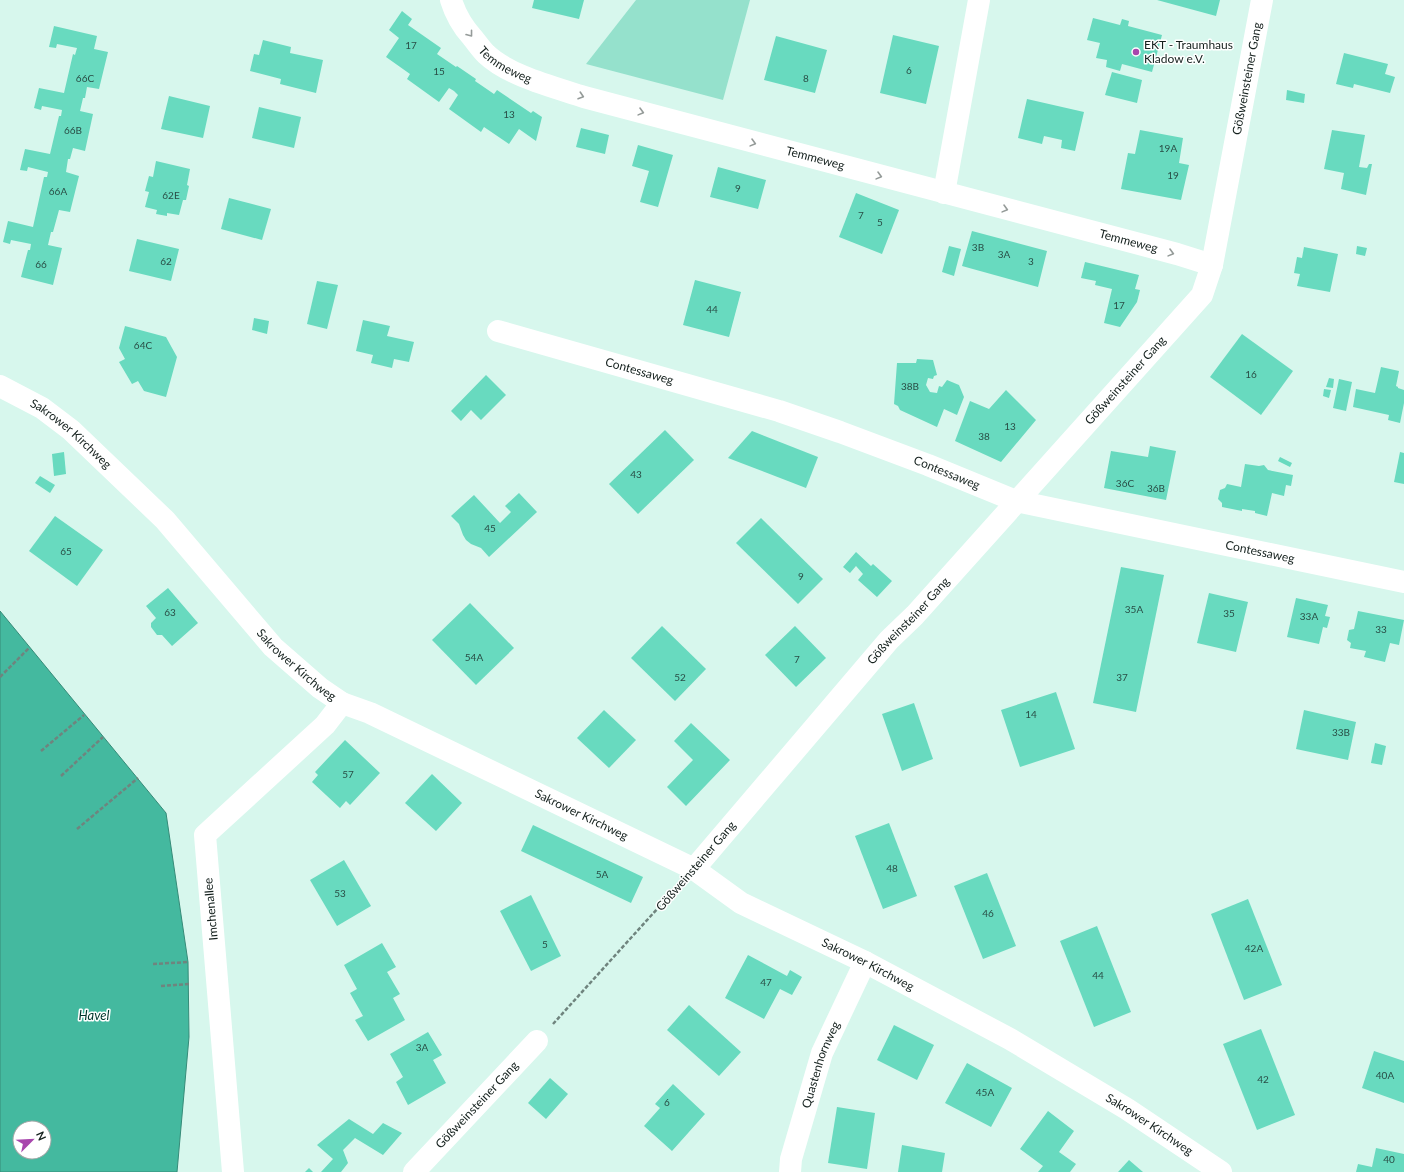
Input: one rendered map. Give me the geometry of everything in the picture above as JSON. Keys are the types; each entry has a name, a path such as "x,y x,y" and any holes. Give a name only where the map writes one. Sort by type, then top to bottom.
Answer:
{"street":[{"name":"Temmeweg","path":"451,0 453,7 467,31 486,54 501,65 534,80 584,97 1178,254 1212,265"},
{"path":"944,193 980,0"},
{"name":"Gößweinsteiner Gang","path":"694,869 889,640 915,616 1016,501 1202,295 1212,265 1262,0"},
{"name":"Contessaweg","path":"498,331 786,413 888,450 1016,501 1404,582"},
{"name":"Sakrower Kirchweg","path":"0,386 42,408 72,430 165,520 273,647 320,688 342,703 370,713 694,869 741,902 865,962 1010,1039 1127,1109 1221,1172"},
{"name":"Imchenallee","path":"233,1172 206,835 325,725 342,703"},
{"name":"Quastenhornweg","path":"790,1172 791,1159 822,1053 865,962"},
{"name":"Gößweinsteiner Gang","path":"414,1172 538,1041"}],"path":[{"path":"0,677 29,648"},
{"path":"41,750 84,715"},
{"path":"61,776 103,737"},
{"path":"77,829 138,778"},
{"name":"Gößweinsteiner Gang","path":"538,1041 694,869"},
{"path":"153,964 188,962"},
{"path":"161,986 189,984"}],"shaded area":[{"path":"636,0 750,0 723,100 586,64"}],"water":[{"name":"Havel","path":"0,611 166,813 188,962 189,1037 177,1172 0,1172"}],"building":[{"path":"534,0 584,0 579,19 532,8"},
{"path":"1157,0 1220,0 1216,16"},
{"path":"402,11 412,19 408,25 441,48 437,54 476,79 475,81 494,94 497,90 531,113 533,111 542,117 536,141 519,129 509,144 484,127 481,132 449,109 458,95 454,91 449,88 439,102 407,79 410,74 386,57 399,38 389,30"},
{"path":"1093,18 1120,25 1122,19 1129,21 1128,26 1162,35 1152,72 1122,64 1120,71 1106,67 1107,60 1096,58 1100,43 1087,40"},
{"path":"54,26 97,36 94,49 108,52 99,89 87,87 85,98 83,98 80,111 93,114 85,151 73,148 70,159 68,159 66,172 79,176 70,212 59,210 53,232 51,232 48,245 62,248 53,285 21,277 31,244 11,240 10,244 3,242 8,221 33,227 44,177 47,177 48,172 28,167 27,171 20,170 25,149 50,154 59,116 61,116 62,110 42,106 41,110 34,108 39,88 64,93 73,54 75,55 77,48 57,44 56,48 49,47"},
{"path":"893,35 939,46 926,104 880,93"},
{"path":"776,36 827,50 815,93 764,80"},
{"path":"263,40 291,47 290,53 323,60 316,93 280,84 281,79 250,71 254,54 259,55"},
{"path":"1344,53 1388,64 1385,74 1395,77 1390,93 1354,84 1353,88 1336,84"},
{"path":"1112,72 1142,80 1137,103 1105,95"},
{"path":"1287,90 1305,94 1304,103 1286,100"},
{"path":"169,96 210,106 203,138 161,129"},
{"path":"1027,99 1084,112 1075,151 1061,148 1062,140 1044,136 1042,144 1018,138"},
{"path":"259,107 301,117 294,148 252,138"},
{"path":"581,128 609,135 605,154 576,147"},
{"path":"1140,130 1183,138 1179,163 1189,165 1181,200 1121,189 1128,153 1135,154"},
{"path":"1332,130 1365,135 1359,167 1367,168 1369,164 1372,164 1366,195 1341,189 1344,173 1324,169"},
{"path":"638,145 673,155 658,207 640,202 649,171 632,166"},
{"path":"156,161 190,169 186,200 183,200 179,215 167,213 167,216 156,214 157,210 145,207 149,192 145,191 149,176 153,177"},
{"path":"718,167 766,180 758,209 710,197"},
{"path":"856,193 899,210 882,254 839,237"},
{"path":"229,198 271,209 262,240 221,229"},
{"path":"972,231 1047,251 1038,287 962,266"},
{"path":"137,239 179,249 171,281 129,271"},
{"path":"949,246 961,249 954,276 942,272"},
{"path":"1357,246 1367,248 1365,256 1356,254"},
{"path":"1304,247 1338,254 1330,292 1297,286 1300,274 1294,273 1297,257 1302,258"},
{"path":"1085,262 1139,275 1135,289 1140,290 1137,302 1120,327 1104,323 1112,289 1095,285 1096,281 1081,278"},
{"path":"695,280 741,292 729,337 683,325"},
{"path":"317,281 338,285 327,329 307,324"},
{"path":"254,318 269,321 267,334 252,330"},
{"path":"363,320 390,326 387,336 414,342 409,362 394,359 392,368 371,363 373,355 356,351"},
{"path":"125,326 166,337 177,357 166,397 144,391 138,381 132,384 119,362 125,359 119,348"},
{"path":"1242,334 1293,371 1261,415 1210,377"},
{"path":"917,359 933,360 937,375 934,376 933,379 928,378 926,385 930,392 937,393 939,386 942,387 947,380 959,385 964,397 957,415 944,409 937,427 900,410 898,406 894,404 897,363 916,363"},
{"path":"1381,367 1399,371 1396,386 1404,390 1404,403 1400,423 1388,420 1389,415 1353,407 1356,389 1375,393"},
{"path":"486,375 506,395 481,420 471,410 461,421 451,411"},
{"path":"1329,378 1334,379 1333,388 1326,387"},
{"path":"1339,379 1352,382 1346,411 1333,408"},
{"path":"1324,389 1331,390 1329,398 1323,396"},
{"path":"1006,390 1036,420 1001,462 955,441 970,401 989,409"},
{"path":"665,430 694,460 638,514 609,484"},
{"path":"752,431 818,457 806,488 728,458"},
{"path":"1150,446 1176,451 1166,500 1104,488 1111,451 1148,457"},
{"path":"64,452 66,474 54,476 52,454"},
{"path":"1400,452 1404,453 1404,484 1394,482"},
{"path":"1280,457 1292,463 1290,467 1278,461"},
{"path":"1245,464 1259,466 1264,465 1268,470 1293,475 1291,486 1286,485 1284,496 1272,493 1267,516 1255,513 1255,511 1242,509 1242,511 1222,507 1222,503 1218,499 1220,490 1225,488 1227,484 1241,487"},
{"path":"40,476 55,485 50,493 35,483"},
{"path":"519,493 537,512 489,557 481,548 466,540 459,524 451,516 474,495 500,523 511,512 505,506"},
{"path":"55,516 103,550 77,586 29,551"},
{"path":"761,518 823,579 798,604 736,543"},
{"path":"856,552 871,566 873,564 892,581 877,597 858,580 863,574 856,566 850,573 843,567"},
{"path":"1121,567 1164,575 1136,712 1093,703"},
{"path":"168,588 198,623 172,646 162,635 157,635 151,627 151,623 156,618 146,606"},
{"path":"1209,593 1248,602 1236,652 1197,643"},
{"path":"1296,598 1328,605 1325,616 1330,617 1327,628 1323,627 1319,644 1287,637"},
{"path":"470,603 514,648 476,685 432,640"},
{"path":"1358,611 1404,620 1399,645 1390,643 1385,662 1364,657 1366,651 1350,648 1351,643 1347,640 1349,630 1354,629"},
{"path":"662,626 706,669 675,701 631,658"},
{"path":"795,626 826,658 796,687 765,655"},
{"path":"1056,692 1075,749 1020,767 1001,710"},
{"path":"914,703 933,759 902,771 882,714"},
{"path":"604,710 636,740 609,768 577,738"},
{"path":"1304,710 1356,722 1348,760 1296,749"},
{"path":"691,723 730,760 686,806 667,787 693,760 674,741"},
{"path":"345,740 380,773 350,805 346,801 340,808 312,782 318,775 315,772"},
{"path":"1375,743 1386,746 1382,765 1371,763"},
{"path":"432,774 462,803 436,831 405,803"},
{"path":"889,823 917,896 883,909 855,836"},
{"path":"533,825 643,877 631,903 521,851"},
{"path":"344,860 371,906 337,926 310,880"},
{"path":"987,873 1016,946 983,959 954,886"},
{"path":"531,895 561,956 531,971 500,911"},
{"path":"1248,899 1282,985 1244,1000 1211,914"},
{"path":"1097,926 1131,1012 1094,1027 1060,941"},
{"path":"382,943 396,967 387,972 400,994 393,998 405,1020 368,1041 355,1020 363,1016 350,993 357,989 344,965"},
{"path":"748,955 787,976 790,970 802,977 792,995 780,989 764,1019 725,998"},
{"path":"689,1005 741,1052 719,1076 667,1030"},
{"path":"894,1025 934,1045 917,1080 877,1060"},
{"path":"1261,1029 1295,1115 1257,1130 1223,1044"},
{"path":"428,1032 442,1055 433,1060 446,1083 408,1105 396,1082 403,1077 390,1054"},
{"path":"1374,1051 1404,1061 1404,1103 1362,1088"},
{"path":"967,1063 1012,1088 991,1127 945,1103"},
{"path":"550,1078 568,1094 546,1119 528,1103"},
{"path":"673,1084 705,1114 672,1151 644,1126 660,1108 655,1104"},
{"path":"837,1107 875,1113 867,1169 828,1163"},
{"path":"1048,1111 1074,1131 1059,1152 1076,1164 1070,1172 1038,1172 1043,1166 1020,1149"},
{"path":"349,1119 373,1134 383,1123 402,1133 383,1155 355,1138 343,1150 348,1163 341,1172 321,1172 333,1159 317,1145"},
{"path":"902,1145 945,1153 942,1172 898,1172"},
{"path":"1376,1148 1404,1154 1404,1172 1356,1172 1358,1164 1372,1167"},
{"path":"1129,1160 1143,1172 1118,1172"},
{"path":"309,1168 313,1172 305,1172"}],"place":[{"name":"EKT - Traumhaus Kladow e.V.","path":"1136,52"}]}
